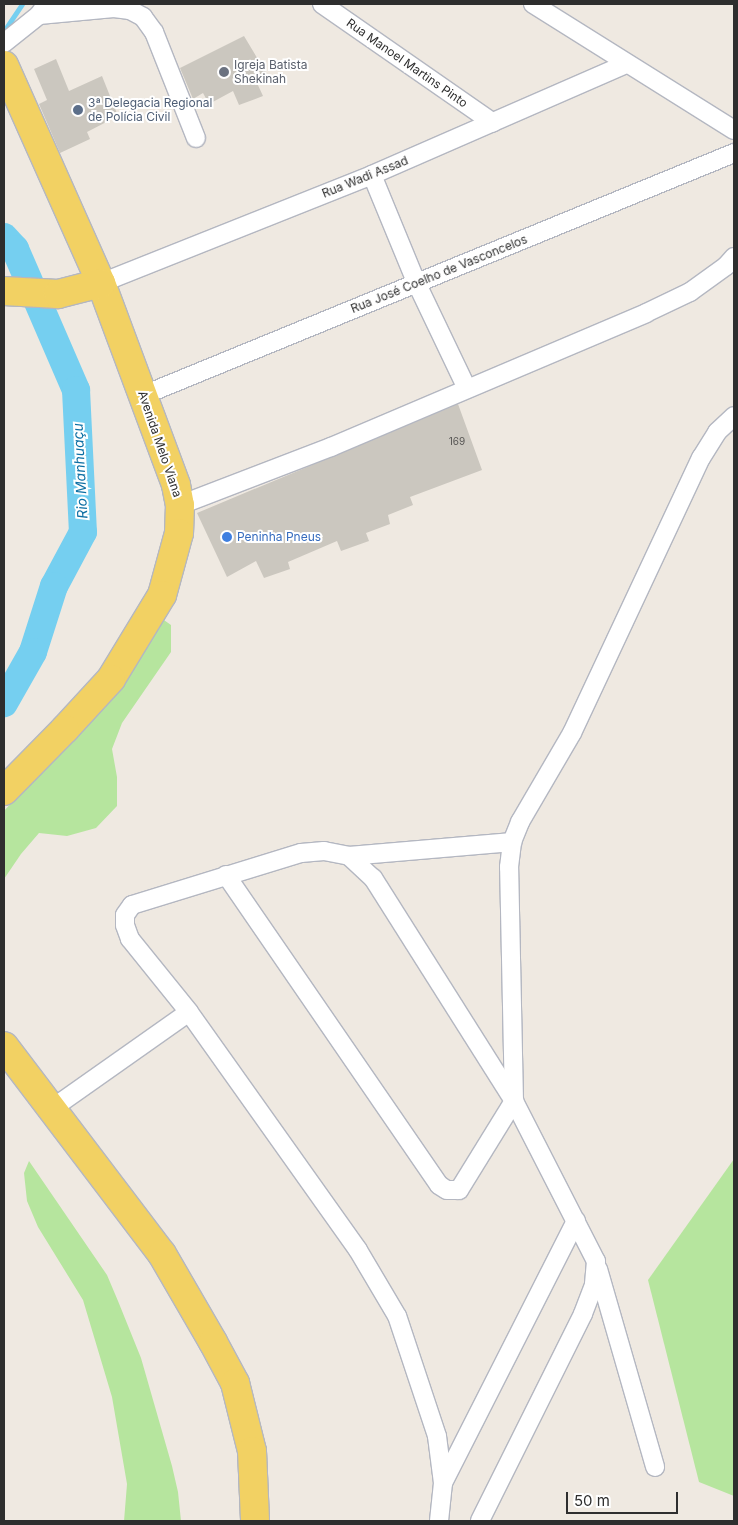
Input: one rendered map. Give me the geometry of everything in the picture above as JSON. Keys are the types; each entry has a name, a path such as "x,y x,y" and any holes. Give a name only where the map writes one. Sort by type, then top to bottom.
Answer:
{"main road":[{"name":"Avenida Melo Viana","path":"4,64 101,282 144,395 176,486 180,505 179,533 162,595 116,670 66,729 4,791"},
{"path":"4,291 58,294 101,282"},
{"path":"4,1046 53,1108 162,1254 235,1383 252,1451 255,1521"}],"street":[{"name":"Rua Manoel Martins Pinto","path":"322,4 493,123"},
{"path":"533,4 734,130"},
{"path":"4,43 43,9 114,8 130,10 143,17 154,32 196,138"},
{"name":"Rua Wadi Assad","path":"101,282 372,175 626,64"},
{"name":"Rua José Coelho de Vasconcelos","path":"144,395 734,153"},
{"path":"372,175 417,284 467,389"},
{"path":"180,505 330,447 690,292 726,266 734,257"},
{"path":"226,875 439,1185 447,1190 459,1190 514,1101 510,867 512,842 520,822 572,733 701,458 717,432 734,416"},
{"path":"439,1521 443,1483 437,1436 397,1316 358,1250 189,1012 130,939 125,925 125,915 132,905 146,899 302,852 324,851 349,856 512,842"},
{"path":"349,856 373,878 514,1101 576,1221 596,1261 655,1468"},
{"path":"53,1108 189,1012"},
{"path":"443,1483 576,1221"},
{"path":"480,1521 583,1314 594,1285 596,1261"}],"green space":[{"path":"161,618 171,625 171,652 122,723 112,749 117,777 117,806 96,828 67,836 39,833 21,854 4,879 4,811 25,788"},
{"path":"734,1159 734,1496 699,1482 648,1280"},
{"path":"29,1161 107,1275 118,1301 141,1358 172,1466 178,1492 181,1521 124,1521 127,1484 112,1397 83,1300 38,1227 27,1201 24,1173"}],"building":[{"name":"Igreja Batista Shekinah","path":"244,36 268,76 257,83 263,96 239,105 233,91 209,104 203,93 193,99 180,68"},
{"name":"3ª Delegacia Regional de Polícia Civil","path":"56,59 69,91 102,76 118,116 87,132 90,139 60,153 39,104 47,100 34,69"},
{"path":"458,404 482,470 410,497 413,505 388,515 390,524 366,533 369,541 341,551 337,541 288,562 290,569 264,578 256,561 227,577 197,513"}],"waterway":[{"path":"4,31 22,4"},
{"name":"Rio Manhuaçu","path":"4,237 15,249 76,390 83,532 54,586 33,652 4,703"}],"place":[{"name":"Igreja Batista Shekinah","path":"224,72"},
{"name":"3ª Delegacia Regional de Polícia Civil","path":"78,110"},
{"name":"Peninha Pneus","path":"227,537"}]}
